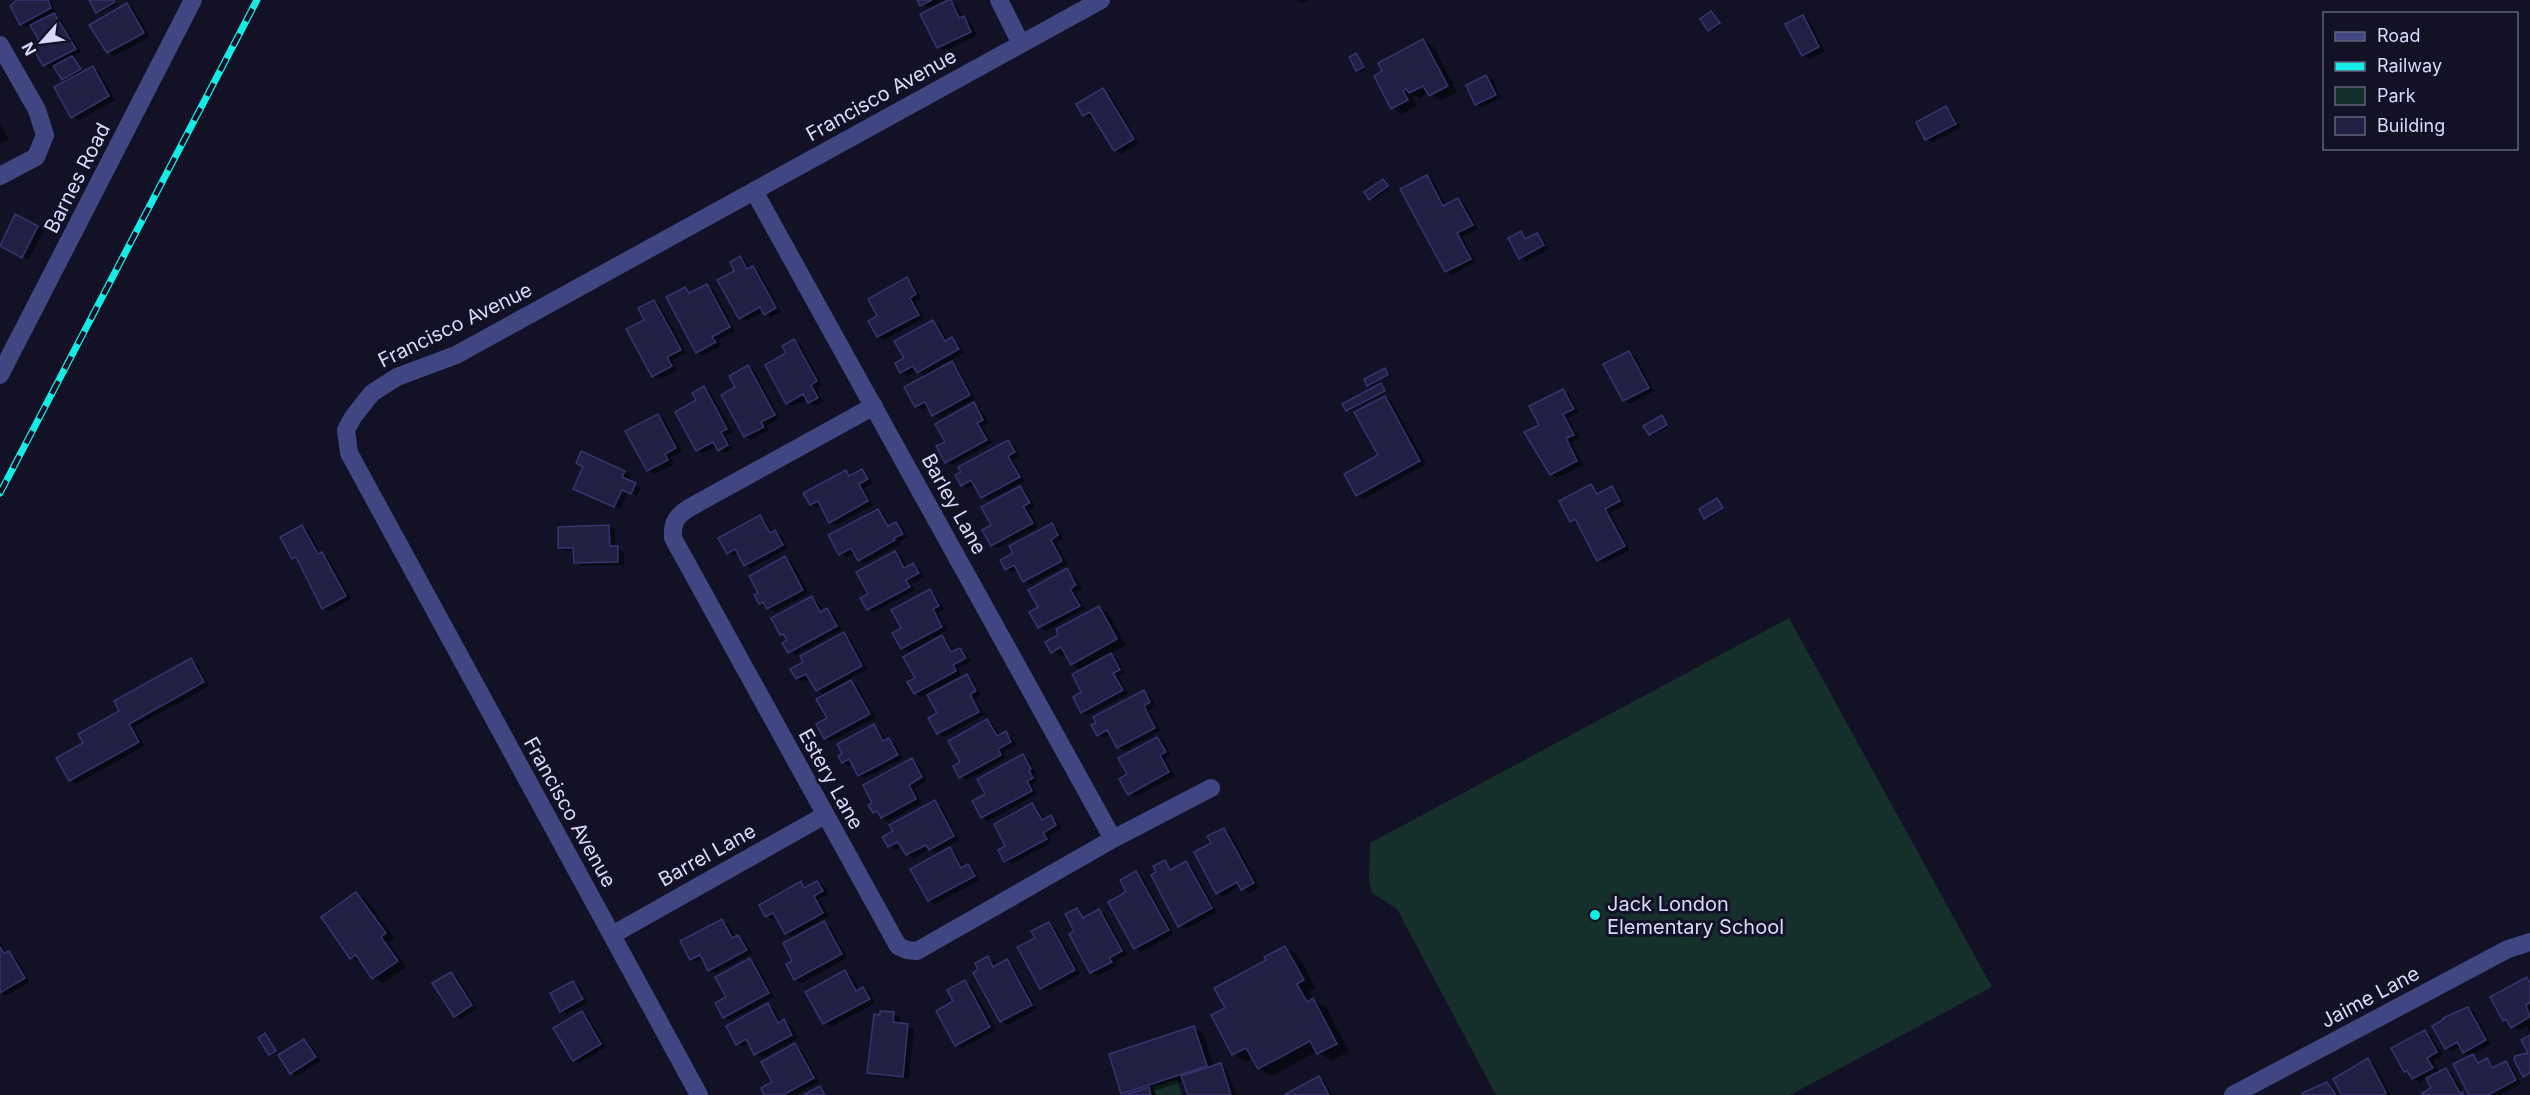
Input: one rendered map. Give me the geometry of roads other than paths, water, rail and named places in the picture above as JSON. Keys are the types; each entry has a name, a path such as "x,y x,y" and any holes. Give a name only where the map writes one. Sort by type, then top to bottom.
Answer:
{"street":[{"name":"Barnes Road","path":"0,375 193,0"},
{"path":"999,0 1021,44"},
{"name":"Francisco Avenue","path":"699,1095 349,453 346,430 372,393 396,377 456,355 1101,0"},
{"path":"0,45 37,110 45,135 36,157 0,176"},
{"name":"Barley Lane","path":"754,191 1113,839"},
{"name":"Estery Lane","path":"874,406 689,507 678,515 672,526 673,538 898,946 917,951 1113,839 1211,788"},
{"name":"Barrel Lane","path":"612,935 825,815"},
{"name":"Jaime Lane","path":"2232,1095 2508,949 2530,942"}],"railway":[{"path":"0,493 257,0"}],"place":[{"name":"Jack London Elementary School","path":"1595,915"}]}
